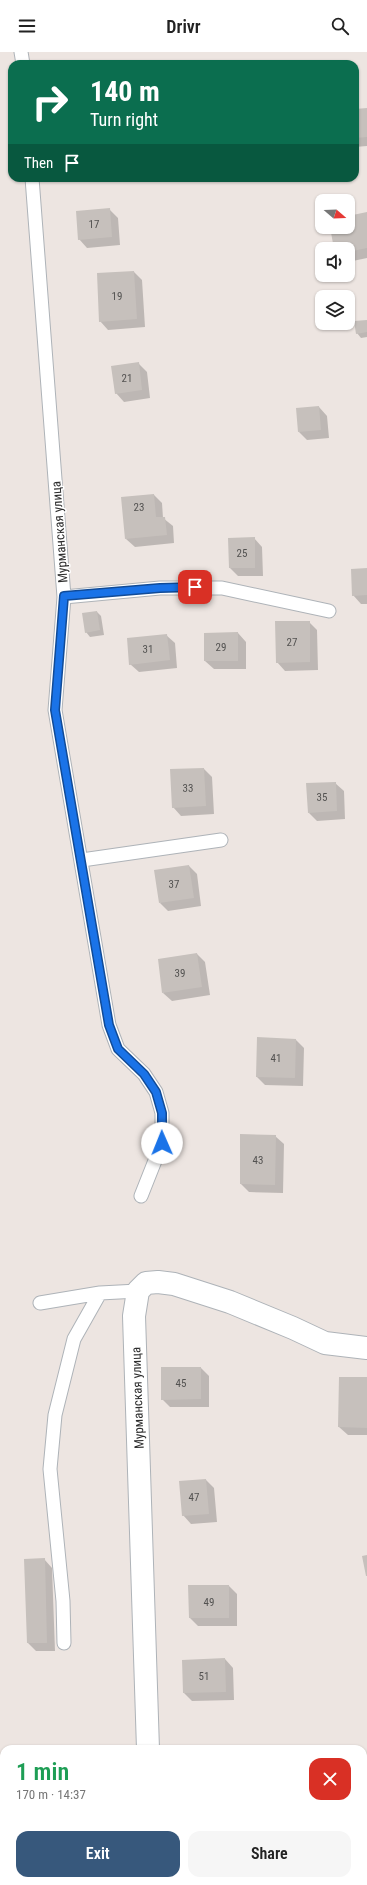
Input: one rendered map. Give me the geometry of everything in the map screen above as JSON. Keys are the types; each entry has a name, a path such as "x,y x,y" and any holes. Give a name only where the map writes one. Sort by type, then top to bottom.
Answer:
{"street":[{"path":"138,1291 146,1283 158,1282 174,1284 230,1302 325,1343 367,1348"},
{"name":"Мурманская улица","path":"138,1291 134,1316 148,1745"}],"lane":[{"name":"Мурманская улица","path":"32,182 64,596 55,710 82,860 109,1025 118,1049 144,1074 156,1092 162,1113 162,1143 141,1196"},
{"path":"64,596 160,588 222,588 329,611"},
{"path":"82,860 221,840"},
{"path":"40,1303 100,1293 138,1291"},
{"path":"64,1643 63,1601 50,1469 55,1415 74,1339 100,1293"}],"building":[{"path":"367,108 367,137 359,138 359,109"},
{"path":"110,208 112,237 78,240 76,211"},
{"path":"367,212 367,248 355,251 355,242 333,242 331,234 355,234 355,215"},
{"path":"134,271 137,319 99,322 97,273"},
{"path":"367,320 367,332 356,334 355,321"},
{"path":"139,362 142,390 115,394 111,366"},
{"path":"319,406 321,430 298,432 296,408"},
{"path":"154,494 156,517 165,517 167,535 125,539 121,497"},
{"path":"255,537 255,568 229,568 228,538"},
{"path":"367,568 367,595 352,596 351,569"},
{"path":"97,611 100,630 85,633 82,613"},
{"path":"275,621 310,621 310,662 276,663"},
{"path":"238,632 238,661 204,661 204,633"},
{"path":"167,634 170,660 129,665 127,638"},
{"path":"204,768 206,806 172,808 170,769"},
{"path":"336,782 337,811 308,813 306,783"},
{"path":"189,865 194,898 159,903 154,870"},
{"path":"197,953 202,987 162,993 158,959"},
{"path":"257,1037 296,1039 295,1078 256,1077"},
{"path":"240,1134 276,1135 275,1185 240,1184"},
{"path":"161,1367 201,1367 201,1399 161,1400"},
{"path":"339,1377 367,1377 367,1428 338,1427"},
{"path":"206,1479 209,1514 182,1516 179,1481"},
{"path":"367,1555 367,1576 366,1576 362,1556"},
{"path":"45,1558 47,1643 27,1643 24,1559"},
{"path":"188,1585 229,1585 229,1618 189,1618"},
{"path":"225,1658 226,1692 183,1693 182,1660"}],"route":[{"path":"162,1143 162,1113 156,1092 144,1074 118,1049 109,1025 82,860 55,710 64,596 160,588 195,587"}]}
